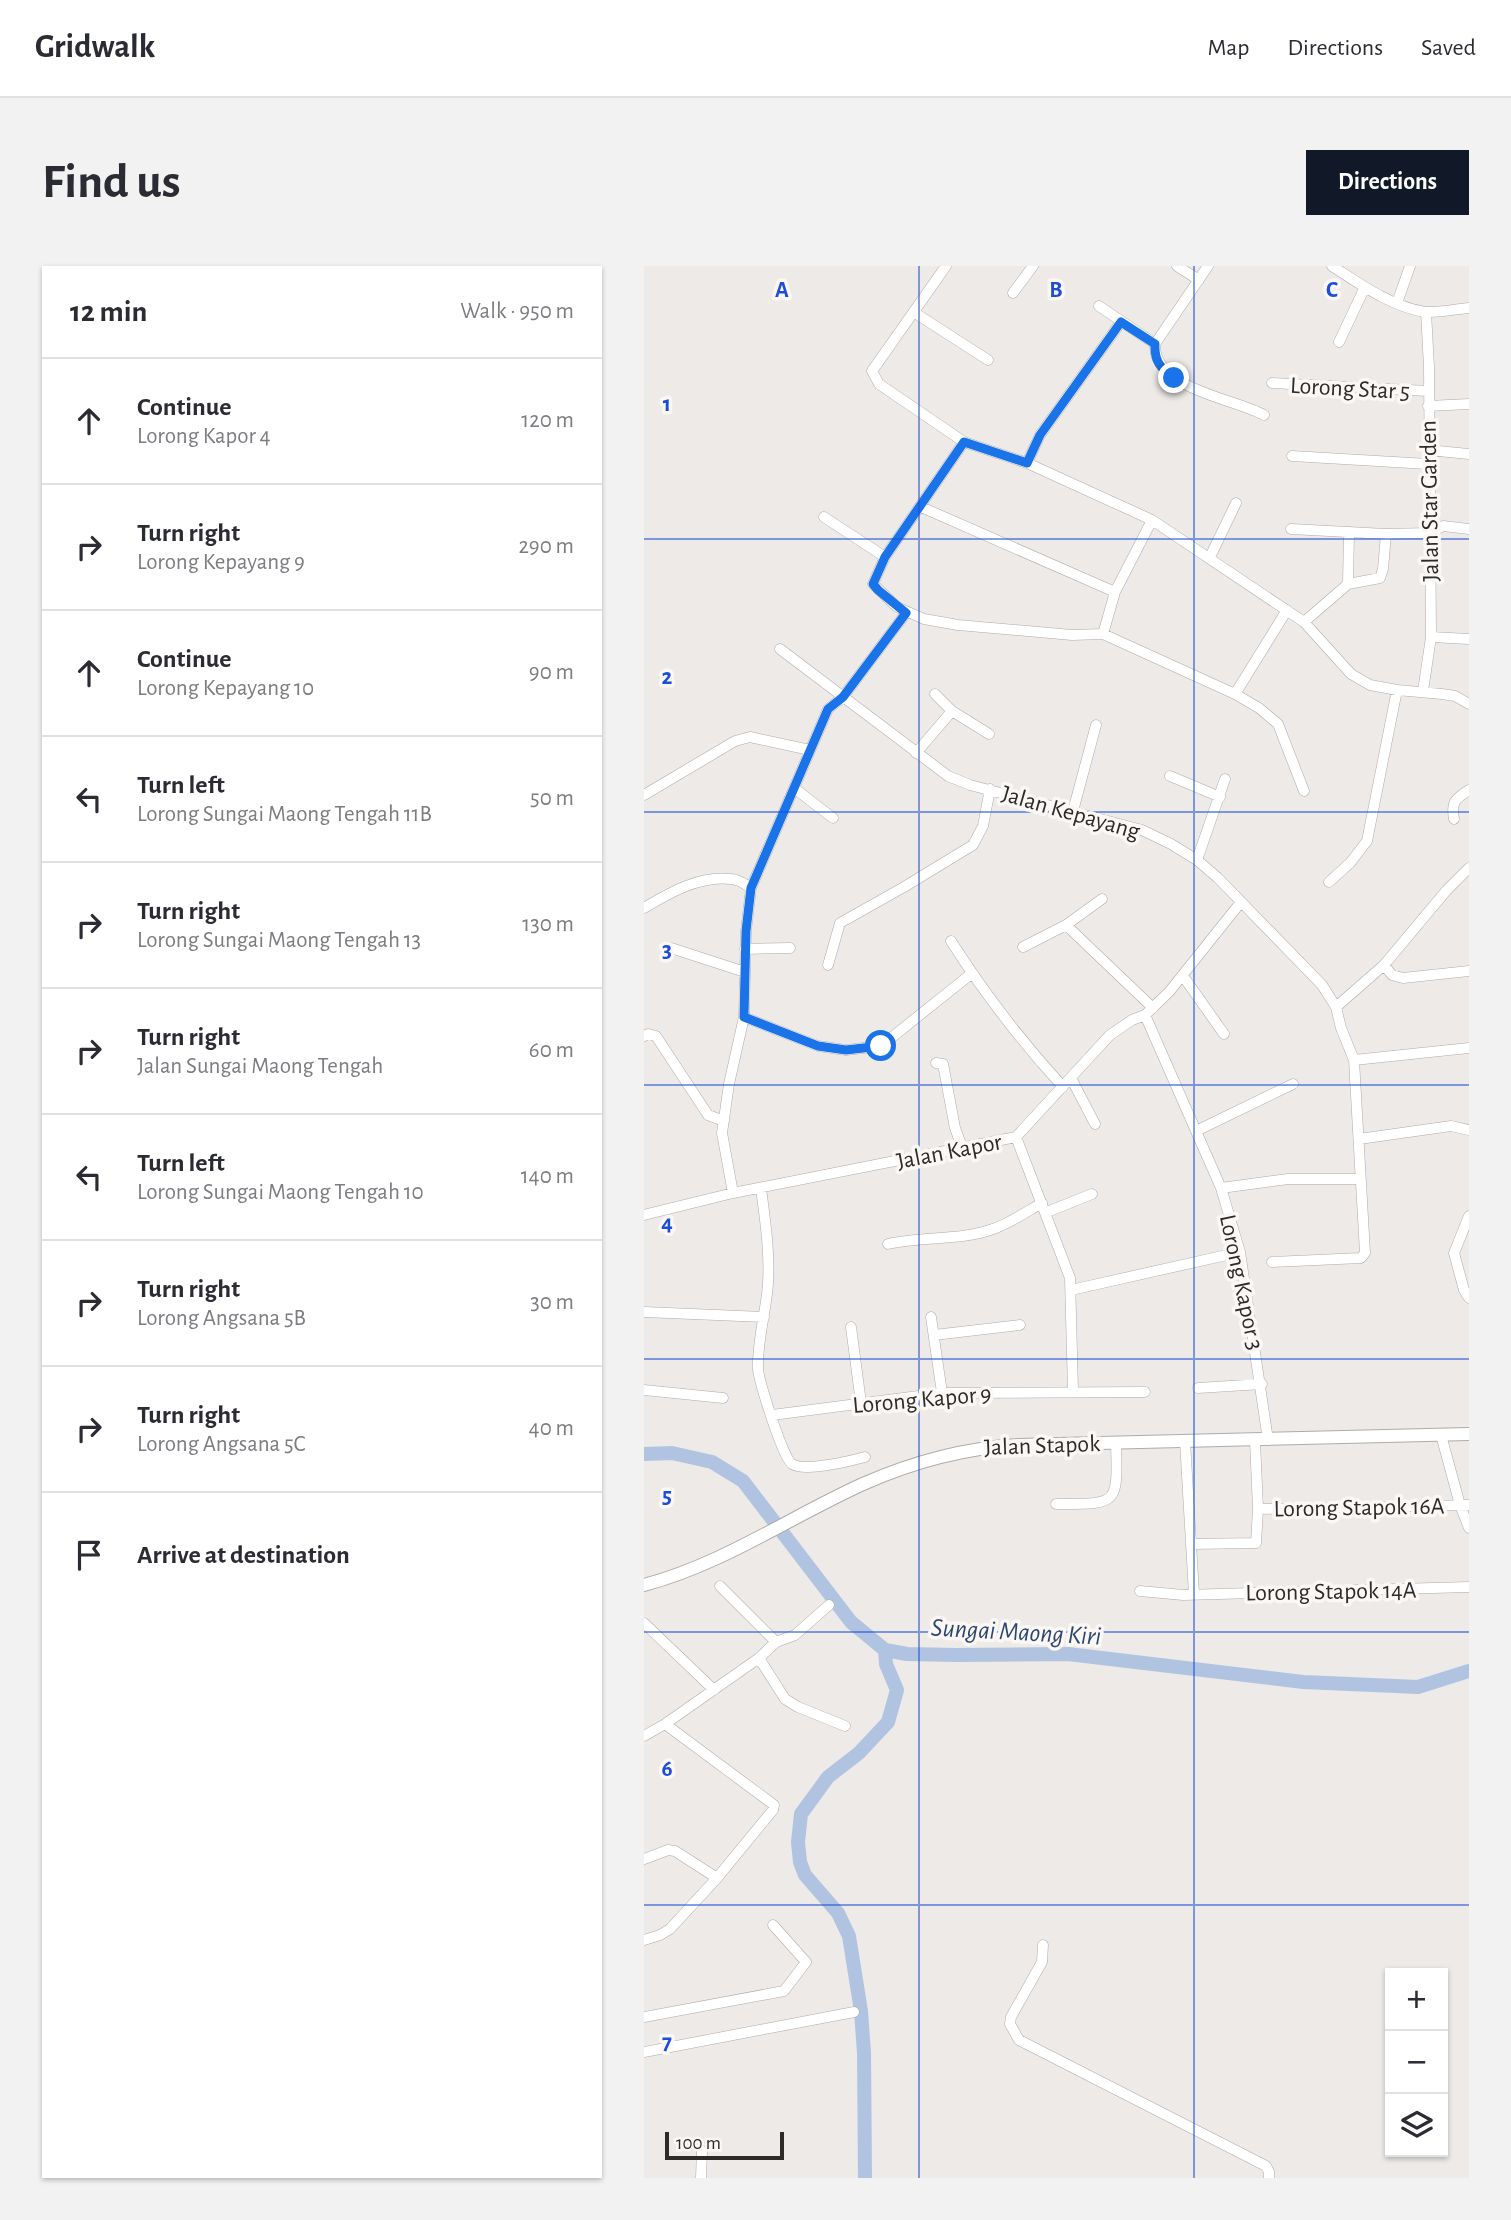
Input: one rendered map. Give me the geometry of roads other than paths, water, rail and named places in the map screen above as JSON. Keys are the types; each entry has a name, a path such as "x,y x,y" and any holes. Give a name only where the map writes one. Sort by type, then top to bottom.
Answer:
{"main road":[{"name":"Jalan Stapok","path":"644,1585 744,1545 864,1484 907,1467 971,1448 1469,1434"}],"street":[{"path":"946,266 872,370 879,384 964,442 1027,463 1152,520 1304,622 1351,674 1370,685 1455,696 1469,704"},
{"path":"1013,293 1033,266"},
{"path":"1177,266 1199,280"},
{"path":"1208,266 1155,344 1155,355 1160,367 1174,378 1264,415"},
{"path":"1332,266 1397,303 1426,312 1469,308"},
{"path":"1397,303 1410,266"},
{"path":"1339,342 1365,287"},
{"path":"1098,306 1155,344"},
{"name":"Jalan Star Garden","path":"1423,691 1431,637 1429,367 1426,312"},
{"path":"915,313 988,360"},
{"path":"1027,463 1040,435 1121,322"},
{"name":"Lorong Star 5","path":"1272,383 1428,391"},
{"path":"1428,406 1469,404"},
{"path":"964,442 885,557 873,584 906,613 925,619 958,625 1072,635 1103,634 1235,694 1259,708 1278,724 1304,790"},
{"path":"1428,450 1469,454"},
{"path":"1292,456 1428,464"},
{"path":"1210,557 1236,503"},
{"path":"921,507 1115,592"},
{"path":"824,517 885,557"},
{"path":"1103,634 1115,592 1152,520"},
{"path":"1291,529 1386,534 1429,533 1443,526 1469,529"},
{"path":"1348,584 1349,532"},
{"path":"1304,622 1348,584 1380,578 1386,534"},
{"path":"1235,694 1287,610"},
{"path":"733,1193 722,1133 729,1084 744,1017 745,950 751,888 828,709 843,697 906,613"},
{"path":"1431,637 1469,639"},
{"name":"Jalan Kepayang","path":"780,649 948,776 970,785 1142,830 1197,860 1218,878 1322,985 1336,1007 1354,1060 1364,1252 1361,1258 1272,1262"},
{"path":"1329,882 1350,863 1367,841 1397,690"},
{"path":"935,694 952,711 989,734"},
{"path":"916,753 952,711"},
{"path":"1073,811 1096,725"},
{"path":"644,795 750,737 810,750"},
{"path":"1170,776 1220,797"},
{"path":"1197,860 1226,779"},
{"path":"794,788 833,818"},
{"path":"828,965 840,923 972,845 983,826 990,789"},
{"path":"1454,819 1454,801 1469,790"},
{"path":"1336,1007 1384,965 1446,891 1469,868"},
{"path":"644,908 687,885 712,879 733,878 751,888"},
{"path":"1023,947 1066,925 1102,899"},
{"name":"Jalan Kapor","path":"644,1215 733,1193 1016,1137 1110,1035 1149,1012 1183,976 1241,902"},
{"path":"1066,925 1149,1012"},
{"path":"951,941 971,974 1063,1087"},
{"path":"671,948 745,972"},
{"path":"745,950 790,948"},
{"path":"1384,965 1392,975 1404,978 1469,971"},
{"path":"744,1017 818,1046 846,1050 881,1046 971,974"},
{"path":"1183,976 1224,1034"},
{"name":"Lorong Kapor 3","path":"1149,1012 1221,1188 1240,1252 1262,1384 1256,1544 1191,1545"},
{"path":"644,1036 656,1035 708,1115 724,1121"},
{"path":"1354,1060 1469,1048"},
{"path":"936,1063 943,1064 955,1128 962,1147"},
{"path":"1071,1078 1095,1124"},
{"path":"1196,1130 1293,1084"},
{"path":"1359,1139 1451,1126 1469,1130"},
{"path":"1016,1137 1067,1267 1071,1290 1073,1391"},
{"path":"1221,1188 1288,1179 1360,1179"},
{"path":"761,1188 768,1257 758,1370 777,1436 790,1463 809,1466 865,1457"},
{"path":"888,1244 991,1230 1044,1208 1092,1194"},
{"path":"1469,1216 1454,1253 1469,1298"},
{"path":"1071,1290 1240,1252"},
{"path":"644,1312 764,1317"},
{"path":"931,1317 942,1393"},
{"path":"934,1335 1020,1325"},
{"path":"852,1327 861,1403"},
{"path":"1198,1388 1262,1384"},
{"path":"644,1390 723,1398"},
{"name":"Lorong Kapor 9","path":"772,1415 942,1393 1145,1392"},
{"path":"1441,1435 1469,1528"},
{"path":"1185,1441 1194,1594"},
{"path":"1056,1504 1099,1504 1115,1492 1118,1481 1116,1443"},
{"name":"Lorong Stapok 16A","path":"1258,1509 1464,1505"},
{"path":"720,1586 776,1642"},
{"name":"Lorong Stapok 14A","path":"1140,1591 1171,1595 1469,1587"},
{"path":"644,1736 759,1658 776,1642 795,1635 829,1605"},
{"path":"644,1623 714,1689"},
{"path":"759,1658 785,1699 845,1726"},
{"path":"644,1940 670,1929 774,1810 774,1805 665,1724"},
{"path":"644,1859 668,1850 675,1851 717,1878"},
{"path":"644,2017 784,1991 806,1962 773,1926"},
{"path":"1043,1945 1039,1970 1011,2017 1010,2025 1019,2040 1266,2166 1269,2178"},
{"path":"644,2052 854,2012"},
{"path":"701,2178 702,2151"}],"waterway":[{"name":"Sungai Maong Kiri","path":"644,1454 672,1453 712,1462 743,1481 851,1622 885,1650 907,1654 1068,1654 1303,1682 1418,1687 1469,1671"},
{"path":"865,2178 864,2053 861,2011 849,1936 838,1913 805,1875 800,1862 798,1842 801,1814 828,1777 859,1753 888,1722 897,1690 886,1664 885,1650"}]}
